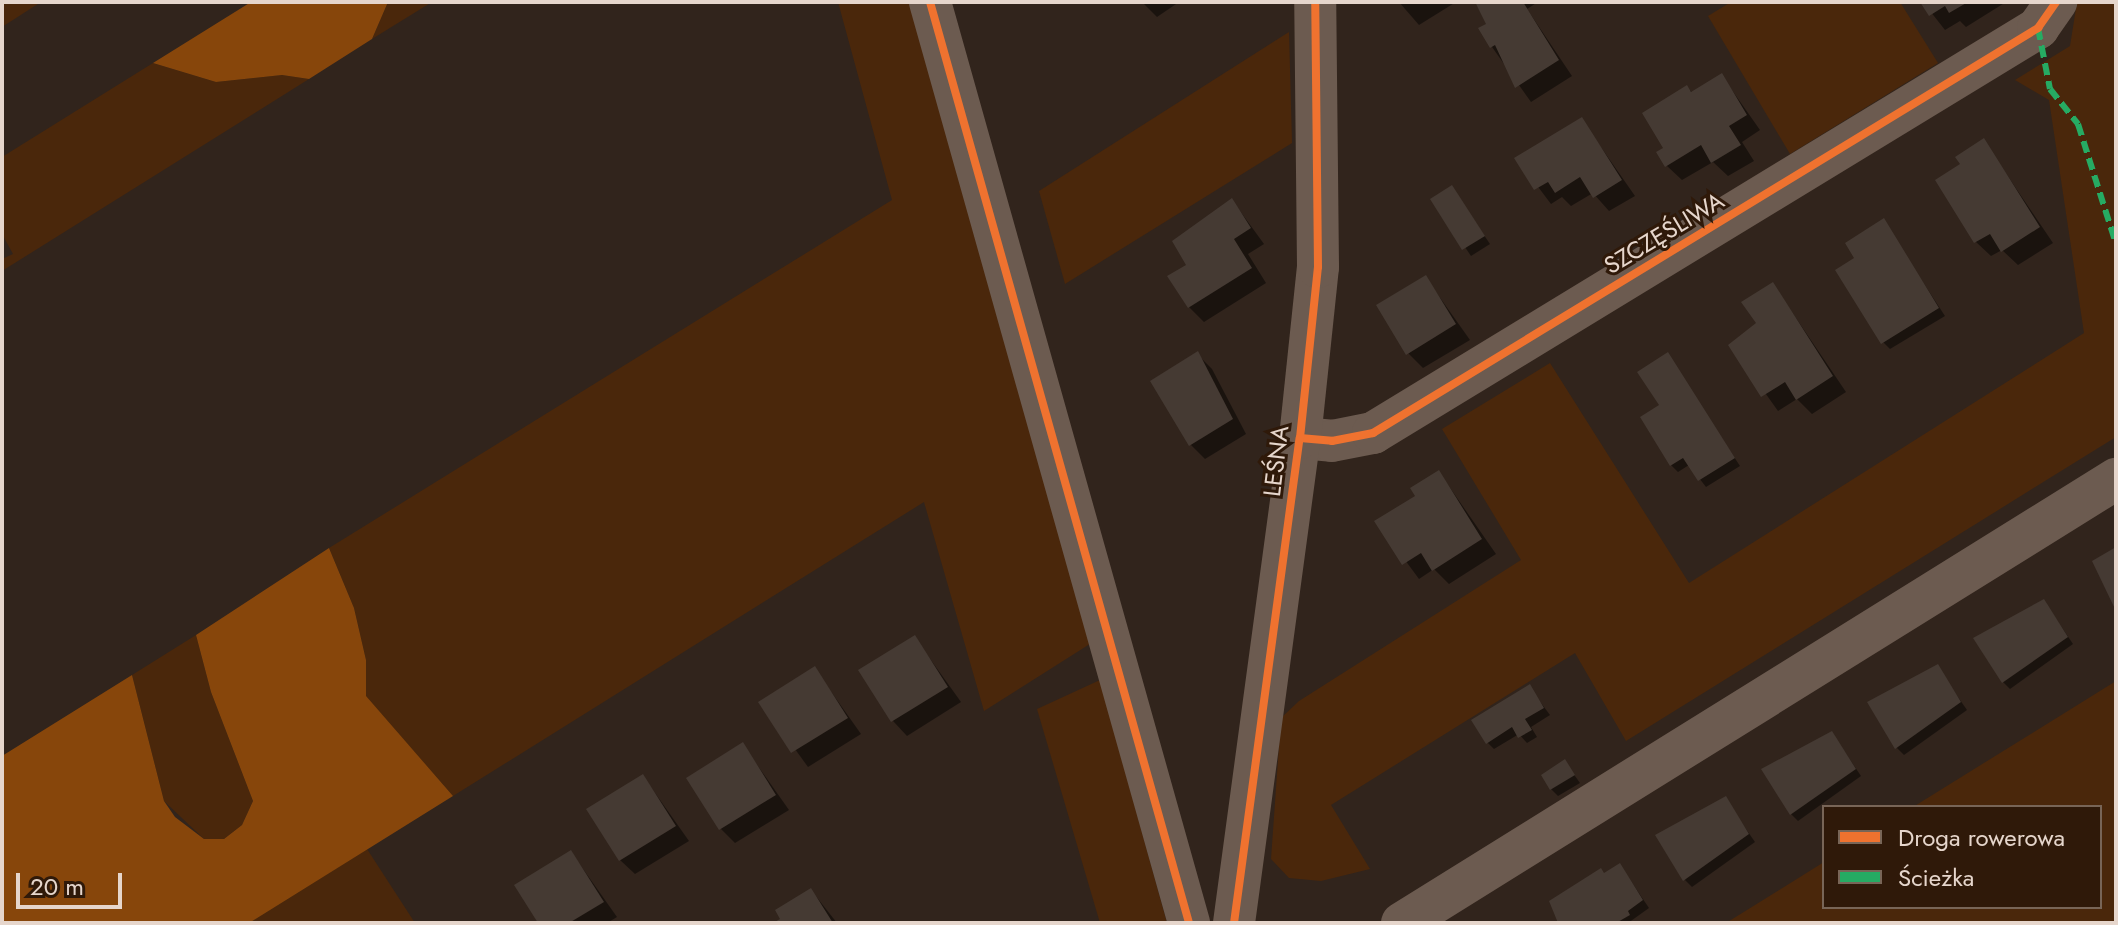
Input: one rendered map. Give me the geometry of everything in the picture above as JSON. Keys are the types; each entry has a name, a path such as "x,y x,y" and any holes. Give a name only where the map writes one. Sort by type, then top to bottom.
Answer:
{"street":[{"path":"930,2 1189,923"},
{"name":"LEŚNA","path":"1234,923 1300,438 1318,267 1315,2"},
{"name":"SZCZĘŚLIWA","path":"1300,438 1332,441 1373,433 2047,15"},
{"path":"1402,923 2116,479"}],"shaded area":[{"path":"2,2 41,2 2,27"},
{"path":"251,2 388,2 372,39 309,79 282,75 216,82 153,63"},
{"path":"388,2 432,2 372,39"},
{"path":"838,2 909,2 1093,642 984,711 924,502 453,796 365,696 366,660 354,608 329,548 892,200"},
{"path":"1731,2 1900,2 1938,63 1790,154 1708,16"},
{"path":"2077,2 2116,2 2116,437 1626,741 1575,653 1331,805 1370,869 1321,881 1289,878 1271,859 1281,718 1299,701 1521,560 1442,429 1550,363 1689,583 2084,333 2049,100 2015,80 2070,46"},
{"path":"1289,32 1292,143 1065,284 1039,191"},
{"path":"153,63 216,82 282,75 309,79 2,271 2,259 13,254 2,234 2,157"},
{"path":"329,548 354,608 366,660 366,696 453,796 249,923 2,923 2,756 132,675 164,801 175,817 204,839 224,839 242,825 253,801 211,692 196,635"},
{"path":"196,635 211,692 253,801 242,825 224,839 204,839 164,801 132,675"},
{"path":"1100,680 1167,923 1100,923 1037,709"},
{"path":"2116,681 2116,923 1726,923 1822,863 1822,909 2102,909 2102,805 1916,805"},
{"path":"367,849 415,923 249,923"}],"building":[{"path":"1475,2 1523,2 1559,60 1515,88 1495,45 1490,48 1478,28 1486,24"},
{"path":"1920,2 1968,2 1949,13 1945,6 1929,16"},
{"path":"1722,73 1747,115 1729,126 1741,145 1711,163 1701,145 1665,167 1656,152 1663,148 1642,113 1687,85 1691,92"},
{"path":"1582,117 1622,180 1593,198 1580,177 1555,193 1548,182 1534,190 1514,158"},
{"path":"1984,138 2040,227 2001,252 1990,234 1974,243 1935,180 1960,164 1955,157"},
{"path":"1452,185 1485,236 1462,250 1430,199"},
{"path":"1232,198 1251,228 1234,239 1252,268 1188,308 1167,276 1186,265 1172,241"},
{"path":"1884,218 1939,308 1881,344 1835,270 1854,258 1845,243"},
{"path":"1426,275 1456,324 1406,355 1376,305"},
{"path":"1773,282 1833,376 1796,400 1785,382 1761,397 1728,345 1756,323 1741,302"},
{"path":"1198,351 1233,419 1189,446 1150,381"},
{"path":"1668,352 1735,458 1698,481 1683,458 1670,466 1640,417 1659,405 1637,372"},
{"path":"1439,470 1482,539 1432,571 1421,553 1402,565 1374,521 1415,496 1410,488"},
{"path":"2116,547 2116,611 2092,561"},
{"path":"2044,599 2068,637 2002,683 1973,638"},
{"path":"915,635 948,687 891,722 858,670"},
{"path":"1938,664 1961,702 1895,749 1867,702"},
{"path":"815,666 848,718 791,753 758,702"},
{"path":"1530,684 1544,708 1525,719 1532,730 1518,738 1512,727 1486,744 1471,720"},
{"path":"1832,731 1856,769 1790,815 1761,769"},
{"path":"743,742 776,795 719,830 686,778"},
{"path":"1565,759 1575,775 1550,790 1541,775"},
{"path":"643,774 676,826 619,861 586,809"},
{"path":"1726,796 1749,834 1683,881 1655,835"},
{"path":"571,850 604,902 569,923 538,923 514,885"},
{"path":"1620,863 1643,900 1628,911 1630,915 1616,923 1558,923 1549,901 1601,868 1604,873"},
{"path":"811,888 833,923 773,923 780,919 775,910"}],"marked path":[{"path":"2038,28 2050,89 2078,124 2116,244"}],"cycle path":[{"path":"930,2 1189,923"},
{"path":"1234,923 1300,438 1318,267 1315,2"},
{"path":"1300,438 1332,441 1373,433 2038,28 2056,2"}]}
